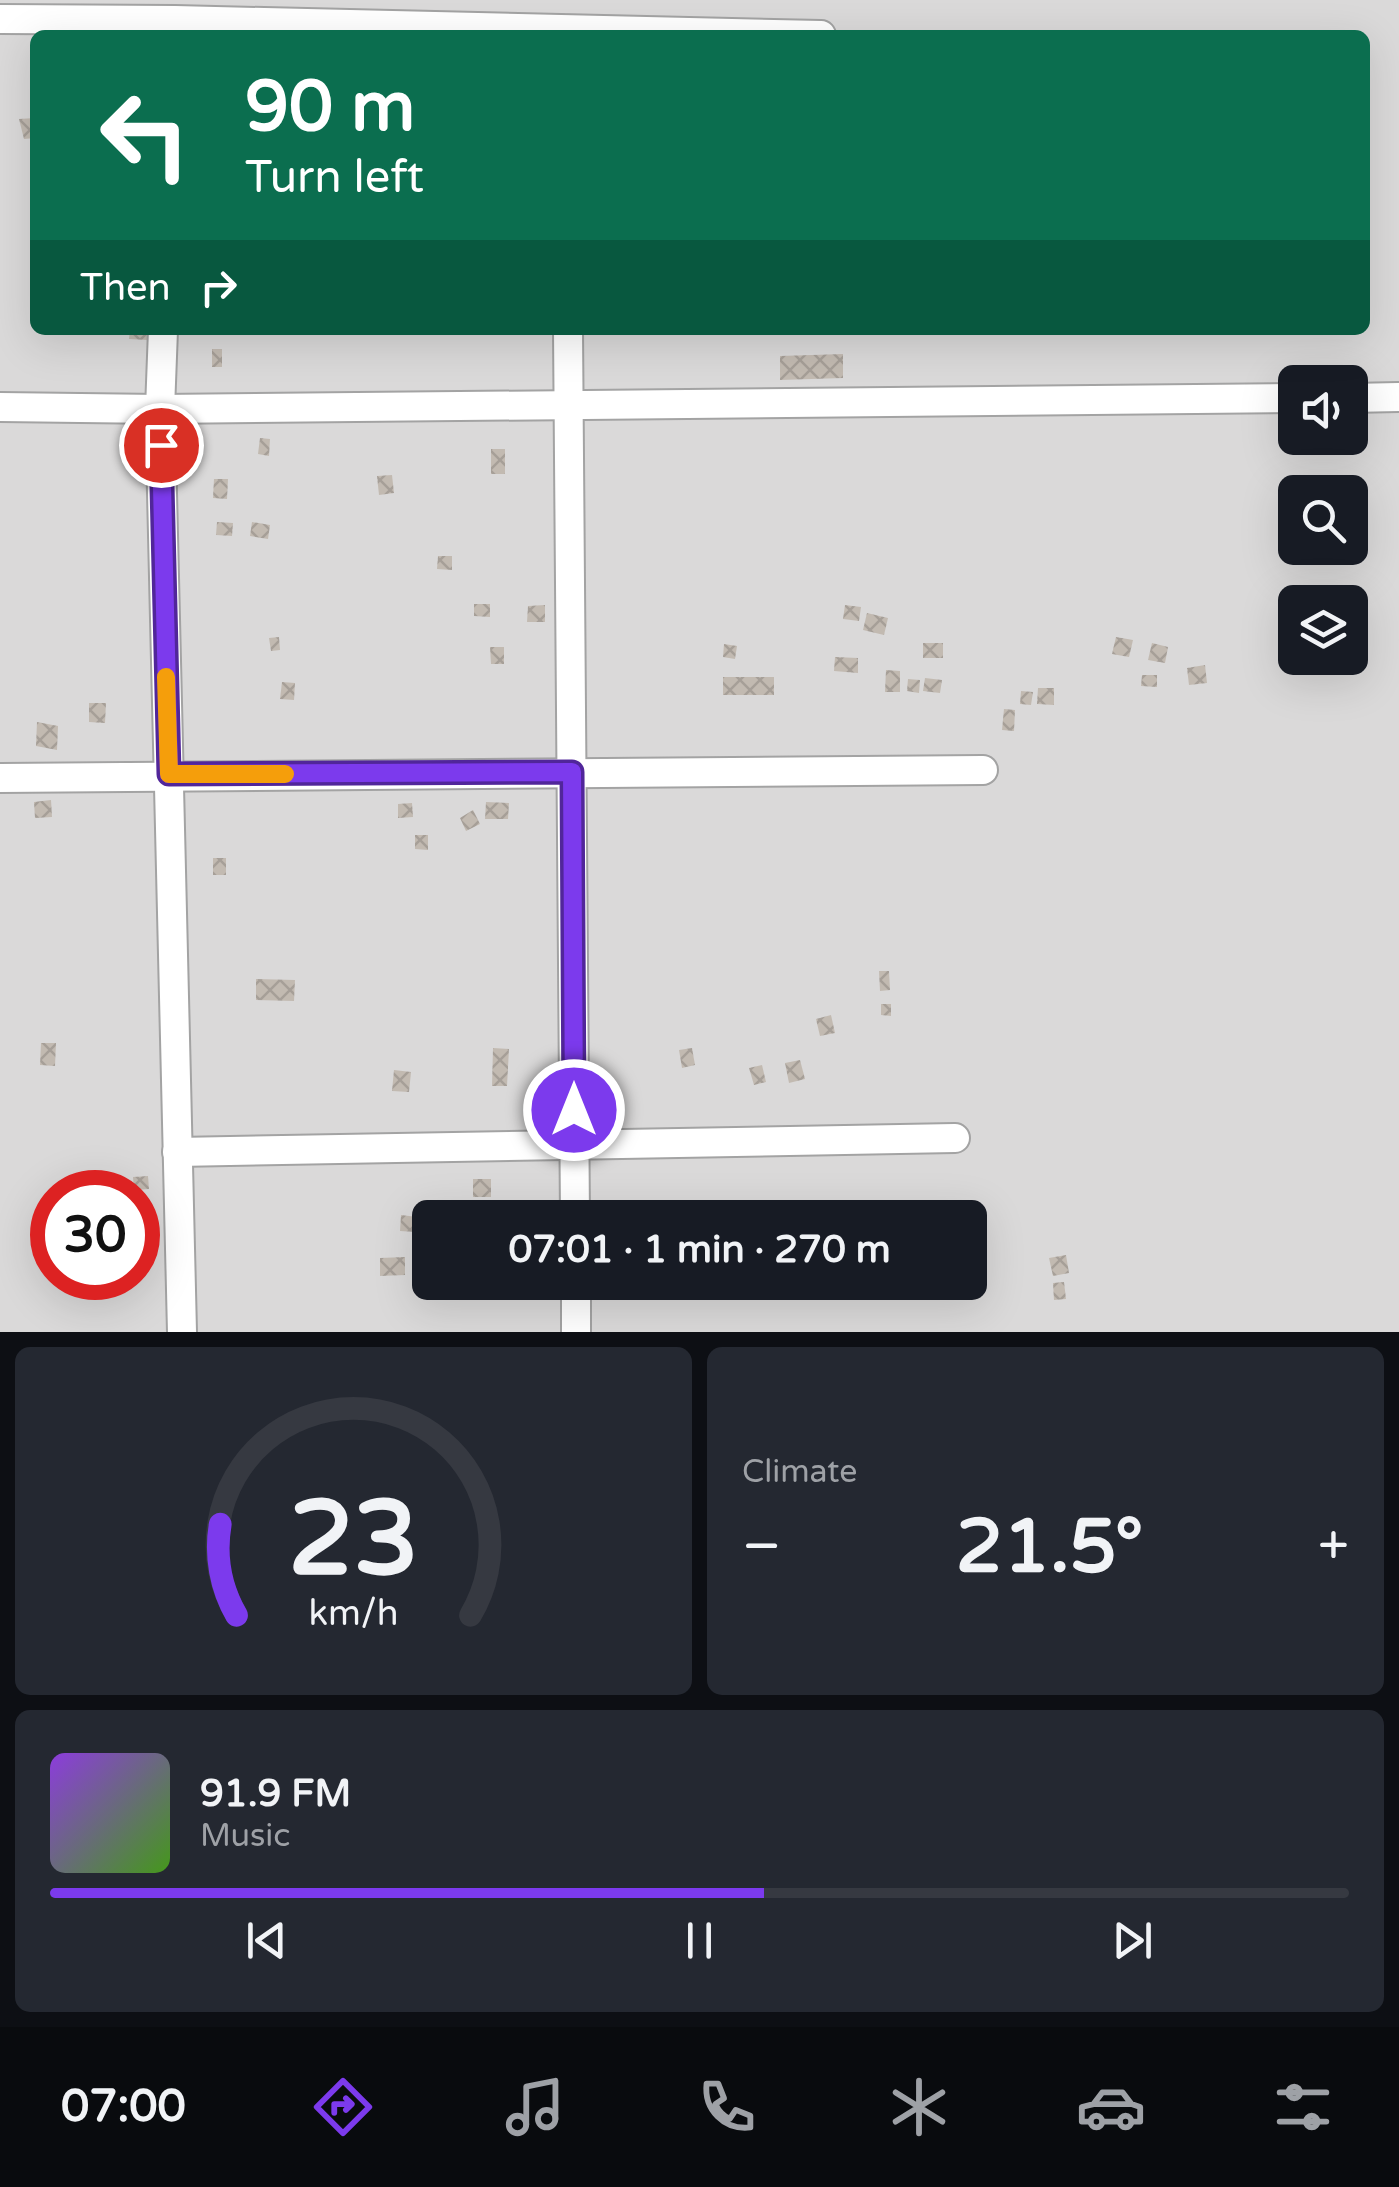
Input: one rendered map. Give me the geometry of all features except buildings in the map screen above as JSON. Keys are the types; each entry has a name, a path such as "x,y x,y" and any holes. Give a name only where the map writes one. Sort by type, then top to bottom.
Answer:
{"street":[{"path":"570,0 571,30"},
{"path":"0,19 175,18 514,30"},
{"path":"163,335 160,409 182,1332"},
{"path":"568,335 575,1200"},
{"path":"1368,398 1399,397"},
{"path":"0,407 160,409 1278,398"},
{"path":"0,778 983,770"},
{"path":"177,1152 955,1138"},
{"path":"576,1300 576,1332"}],"shaded area":[{"path":"0,0 1399,0 1399,1332 0,1332"}],"slow traffic":[{"path":"166,677 169,774 285,774"}],"route":[{"path":"161,445 169,774 572,772 574,1110"}]}
